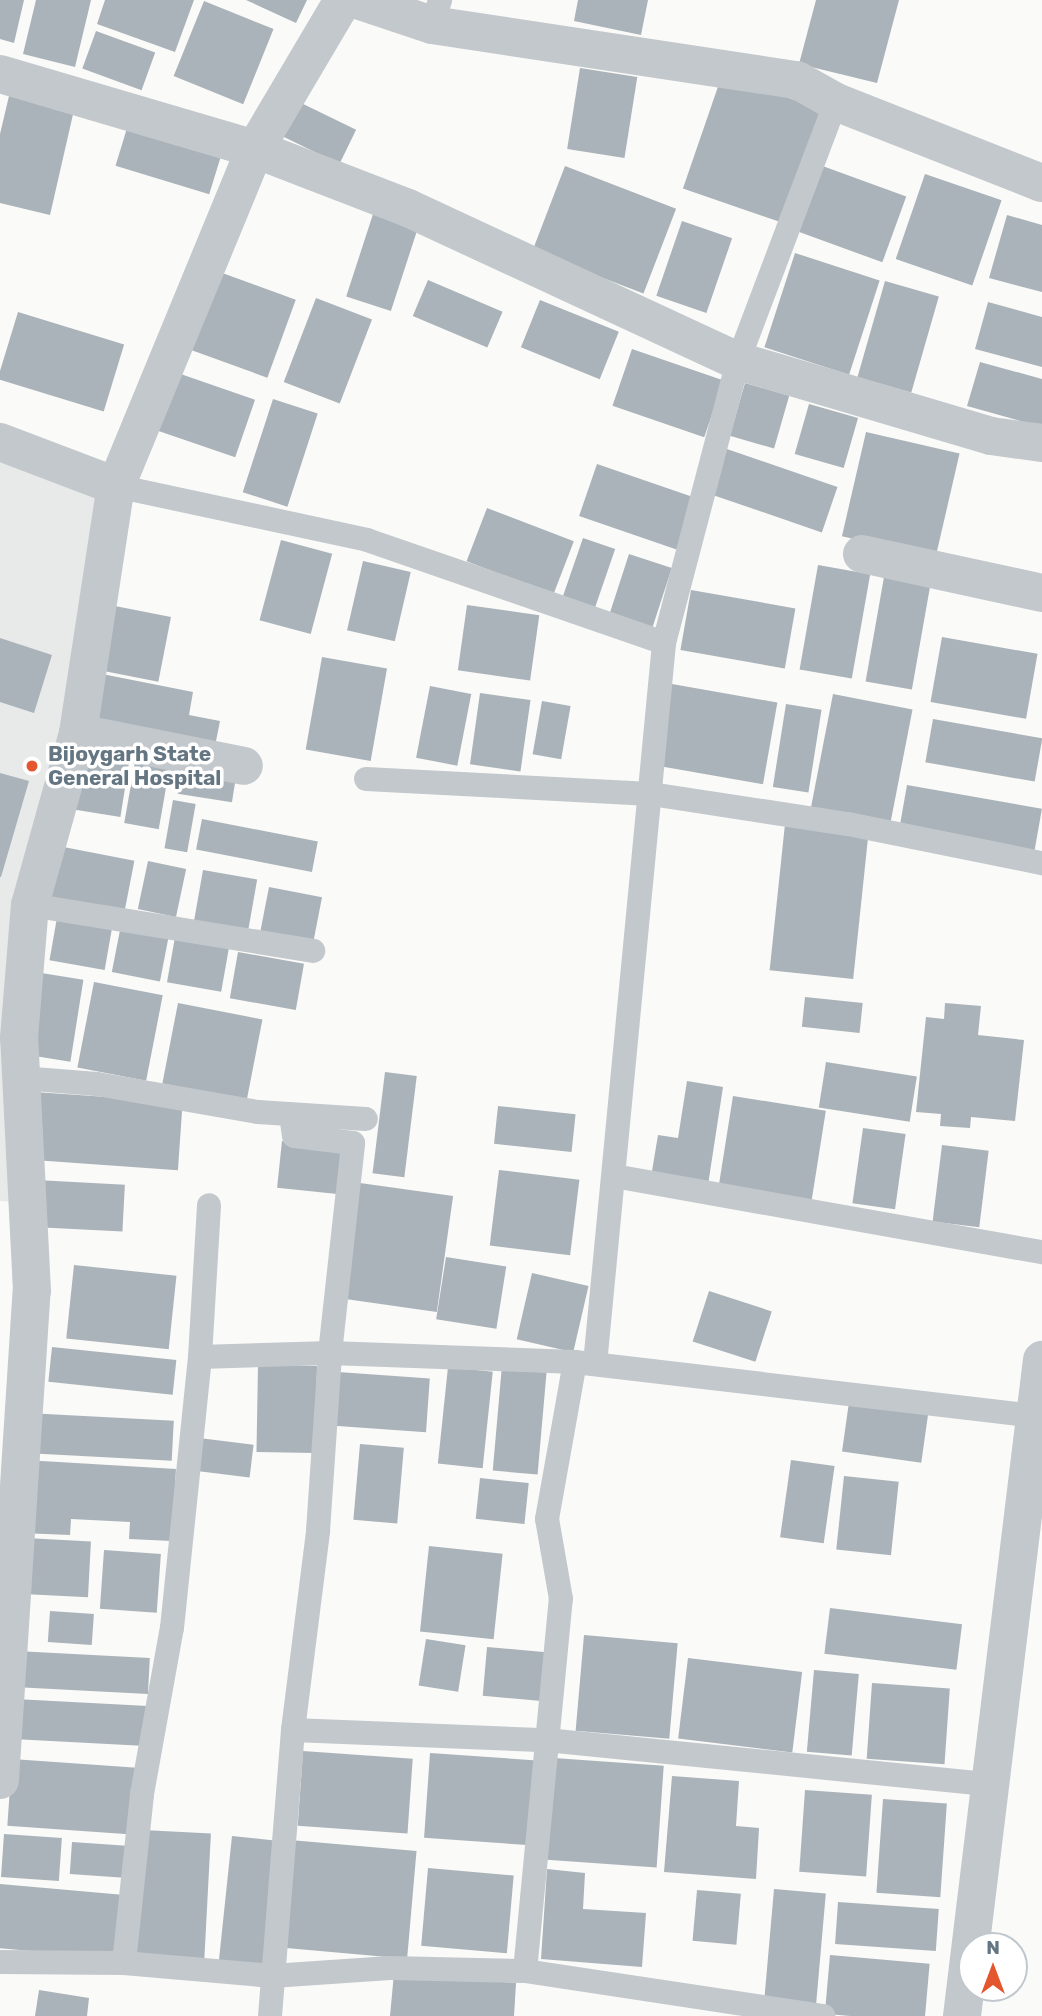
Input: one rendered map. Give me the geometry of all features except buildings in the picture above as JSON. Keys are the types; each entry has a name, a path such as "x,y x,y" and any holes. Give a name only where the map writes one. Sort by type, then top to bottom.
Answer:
{"street":[{"path":"0,1780 10,1466 32,1291 19,1038 30,905 78,733 116,486 255,149 343,0"},
{"path":"357,0 797,80 835,102 1042,183"},
{"path":"0,74 255,149 408,208 738,361 991,436 1042,443"},
{"path":"0,442 116,486"},
{"path":"862,554 1042,593"},
{"path":"78,733 244,766"},
{"path":"962,2016 989,1784 1026,1613 1036,1416 1041,1371"}],"lane":[{"path":"525,1971 561,1599 547,1518 585,1363 614,1176 664,643 738,361 835,102"},
{"path":"116,486 368,540 664,643"},
{"path":"366,779 651,794 848,824 1042,863"},
{"path":"30,905 313,951"},
{"path":"21,1078 97,1084 290,1114 366,1119"},
{"path":"270,2016 293,1730 318,1531 330,1353 353,1143 294,1136 290,1114"},
{"path":"614,1176 1042,1252"},
{"path":"124,1963 142,1794 172,1628 200,1357 209,1205"},
{"path":"200,1357 330,1353 585,1363 1036,1416"},
{"path":"293,1730 546,1740 989,1784"},
{"path":"0,1962 124,1963 272,1976 390,1968 525,1971 824,2016"}],"shaded area":[{"name":"Bijoygarh State General Hospital","path":"0,455 124,499 3,1033 15,1202 0,1201"}],"place":[{"name":"Bijoygarh State General Hospital","path":"32,766"}]}
